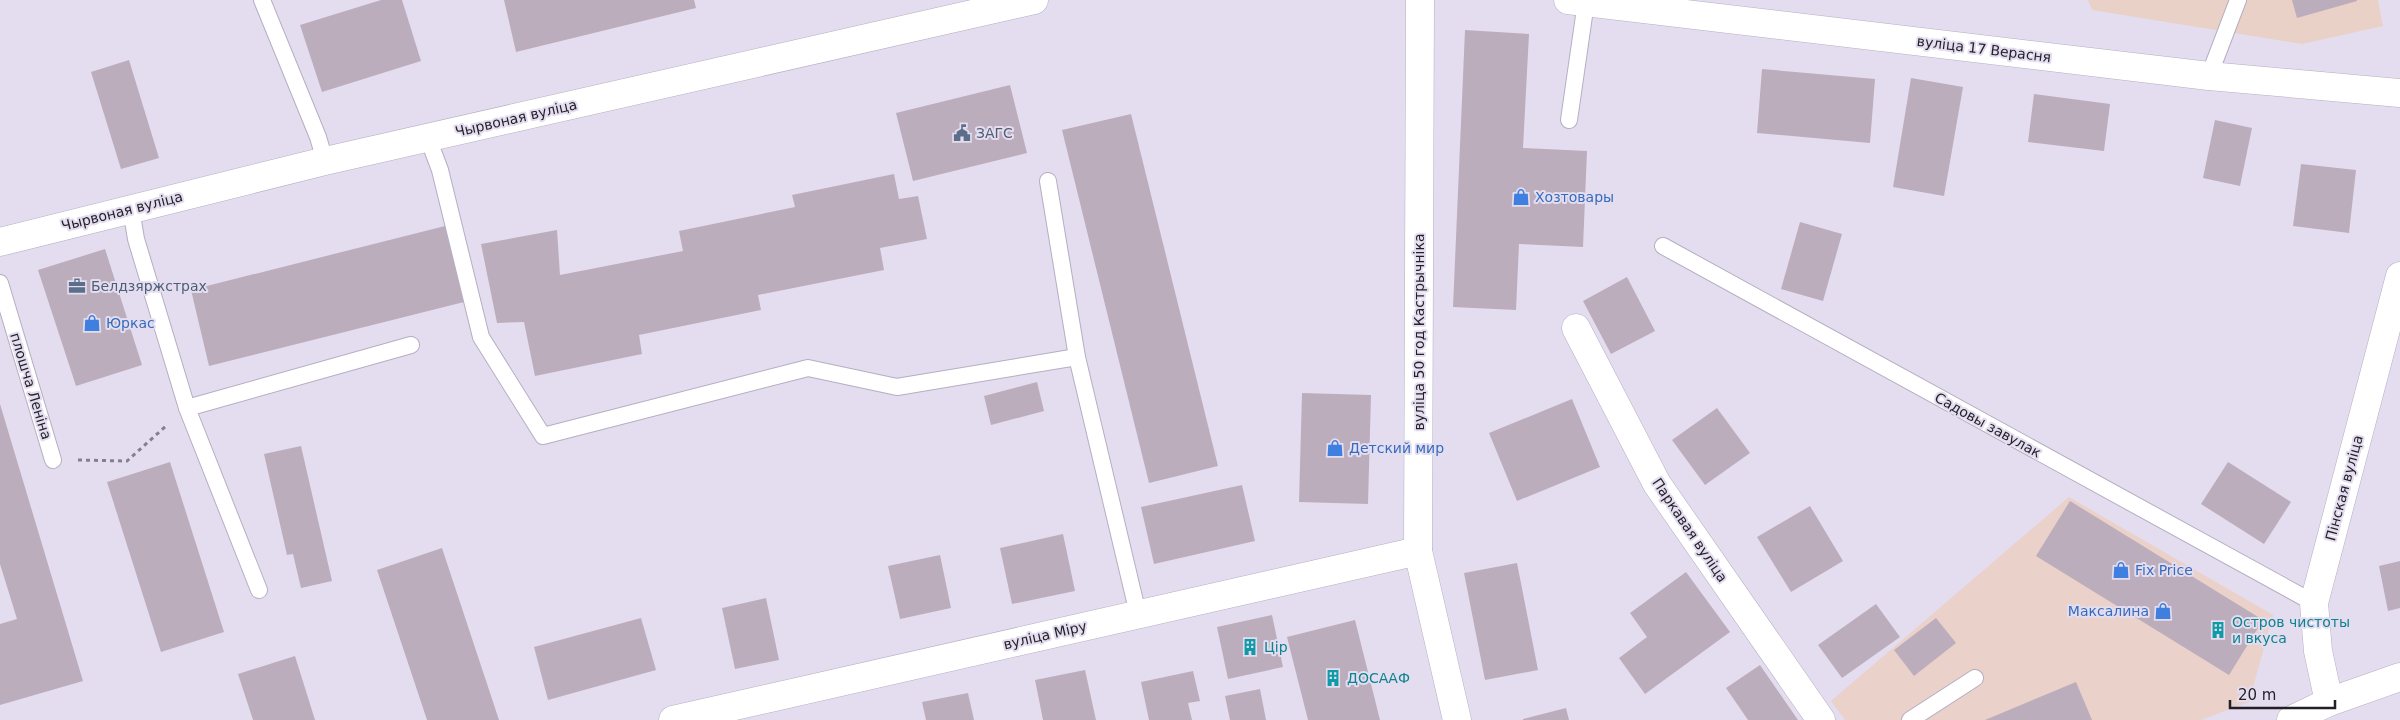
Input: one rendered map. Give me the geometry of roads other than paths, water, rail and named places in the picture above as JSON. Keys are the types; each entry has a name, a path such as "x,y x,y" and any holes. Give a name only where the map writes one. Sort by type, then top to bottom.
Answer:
{"street":[{"name":"Чырвоная вуліца","path":"0,242 956,8 1034,0"},
{"name":"вуліца 50 год Кастрычніка","path":"1420,0 1418,551 1457,720"},
{"name":"вуліца 17 Верасня","path":"1577,1 2209,76 2400,93"},
{"name":"Пінская вуліца","path":"2329,702 2318,651 2314,603 2400,276"},
{"name":"Паркавая вуліца","path":"1576,328 1657,484 1821,720"},
{"name":"вуліца Міру","path":"673,720 1418,551"},
{"path":"2291,720 2329,702 2400,676"}],"lane":[{"path":"262,0 318,137 325,161"},
{"path":"2209,76 2238,0"},
{"path":"1569,120 1577,1"},
{"path":"428,138 440,170 481,337 543,436 808,368 897,387 1077,357"},
{"path":"1048,181 1077,357 1138,614"},
{"path":"130,209 136,238 187,408 259,590"},
{"name":"Садовы завулак","path":"1663,246 2314,603"},
{"name":"плошча Леніна","path":"0,283 53,460"},
{"path":"187,408 411,345"},
{"path":"1910,720 1975,678"}],"place":[{"name":"ЗАГС","path":"962,133"},
{"name":"Хозтовары","path":"1521,197"},
{"name":"Белдзяржстрах","path":"77,286"},
{"name":"Юркас","path":"92,323"},
{"name":"Детский мир","path":"1335,448"},
{"name":"Fix Price","path":"2121,570"},
{"name":"Максалина","path":"2163,611"},
{"name":"Остров чистоты и вкуса","path":"2218,630"},
{"name":"Цір","path":"1250,647"},
{"name":"ДОСААФ","path":"1333,678"}]}
